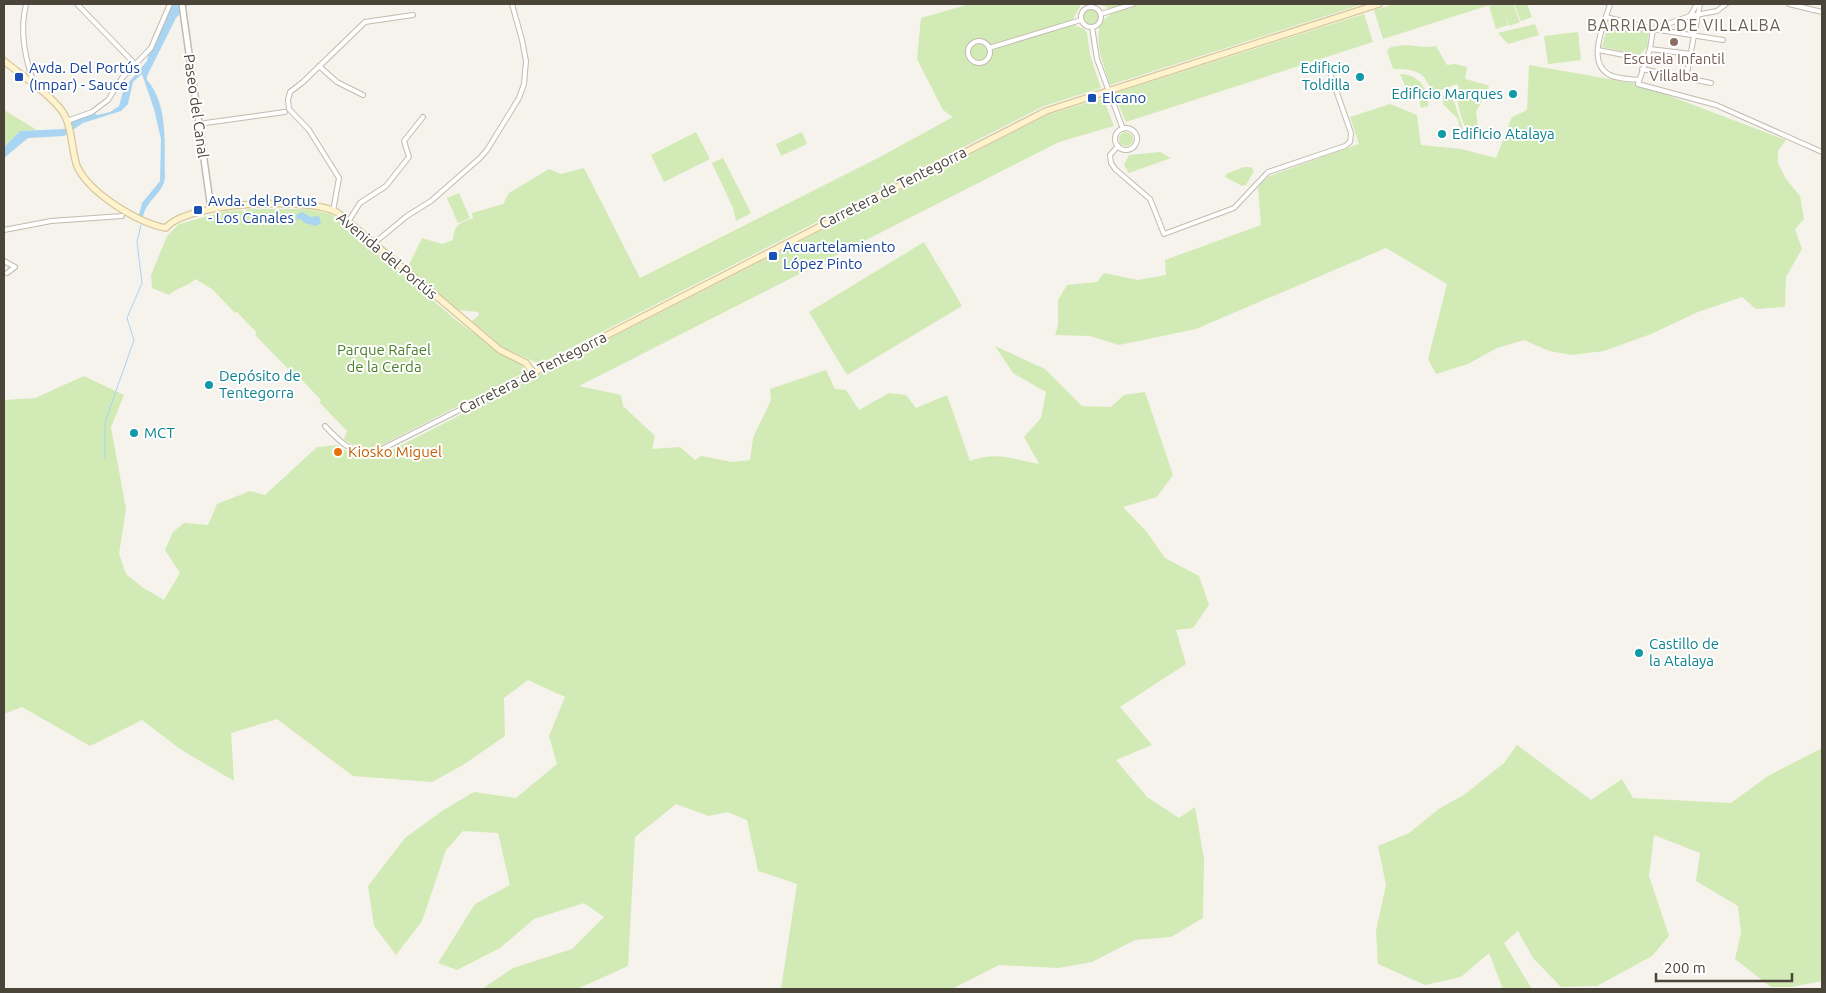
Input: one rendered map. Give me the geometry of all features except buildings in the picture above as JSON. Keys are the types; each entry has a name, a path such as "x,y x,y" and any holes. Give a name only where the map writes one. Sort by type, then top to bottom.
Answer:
{"main road":[{"name":"Carretera de Tentegorra","path":"533,373 1036,115 1379,4"},
{"name":"Avenida del Portús","path":"4,61 57,105 67,122 75,160 82,174 92,186 129,214 147,223 166,228 174,220 211,209 239,205 308,204 333,211 500,350 526,363 533,373"}],"street":[{"path":"26,4 22,33 25,54 32,78 29,81"},
{"path":"77,4 135,64"},
{"path":"67,122 101,106 153,45 170,4"},
{"name":"Paseo del Canal","path":"182,4 211,209"},
{"path":"373,244 407,216 431,201 480,158 487,150 519,98 524,84 526,67 522,40 512,4"},
{"path":"1100,14 1133,4"},
{"path":"1610,4 1598,50 1601,67 1609,75 1711,103 1822,152"},
{"path":"1686,78 1695,35 1698,4"},
{"path":"1690,16 1698,4"},
{"path":"1653,29 1690,16 1717,11 1726,4"},
{"path":"1789,4 1822,12"},
{"path":"1089,7 1097,8 1100,14 1099,22 1092,26 1086,26 1081,20 1083,11 1089,7"},
{"path":"333,211 339,178 309,130 288,105 290,92 365,22 413,15"},
{"path":"1606,17 1653,29 1724,40"},
{"path":"990,48 1081,20"},
{"path":"1092,26 1095,53 1121,128"},
{"path":"1639,82 1645,59 1650,49 1653,29"},
{"path":"977,40 985,42 990,48 989,57 982,62 972,61 968,54 968,47 977,40"},
{"path":"1650,49 1691,54"},
{"path":"1598,50 1645,59"},
{"path":"319,66 337,82 363,94"},
{"path":"1118,146 1110,155 1112,166 1150,199 1164,234 1228,212 1268,172 1345,146 1350,142 1351,133 1328,67"},
{"path":"1642,69 1711,83"},
{"path":"198,124 285,112"},
{"path":"348,222 360,203 386,186 409,157 404,141 423,117"},
{"path":"1121,128 1129,128 1134,132 1137,142 1128,150 1118,146 1115,137 1121,128"},
{"path":"4,230 51,221 122,216"},
{"path":"4,261 15,267 7,273"},
{"name":"Carretera de Tentegorra","path":"325,426 350,449 361,452 376,452 533,373"}],"green space":[{"path":"970,4 1079,4 1080,7 1073,19 1076,26 1084,29 1087,33 1090,55 1101,88 1044,106 539,364 504,348 472,321 479,315 478,312 458,310 408,267 422,238 442,244 453,240 458,225 473,218 472,213 503,204 509,193 549,169 561,174 584,168 640,278 878,158 953,117 943,110 917,59 921,18"},
{"path":"1097,4 1363,4 1110,85 1101,58 1098,37 1099,28 1110,15 1107,7"},
{"path":"1395,4 1493,4 1383,39 1374,10"},
{"path":"1513,4 1520,22 1509,26 1505,15 1508,25 1496,29 1489,6"},
{"path":"1514,4 1527,4 1532,17 1521,21"},
{"path":"1091,7 1098,10 1101,17 1098,24 1091,27 1084,24 1081,17 1084,10"},
{"path":"1364,14 1373,42 1126,122 1115,97 1115,93"},
{"path":"1609,21 1649,31 1647,47 1640,55 1602,47"},
{"path":"1535,24 1539,35 1508,44 1498,33"},
{"path":"1578,32 1581,60 1548,64 1544,36"},
{"path":"1405,45 1436,46 1447,65 1455,64 1467,67 1465,79 1489,87 1476,112 1479,134 1472,135 1463,122 1456,91 1459,87 1457,84 1438,91 1431,91 1425,79 1417,72 1406,69 1393,69 1387,51 1391,47"},
{"path":"1529,65 1638,84 1786,140 1778,151 1778,163 1786,179 1800,196 1804,219 1795,229 1802,249 1786,277 1785,307 1756,309 1742,297 1698,312 1651,334 1604,351 1572,355 1549,351 1524,340 1497,348 1468,364 1436,374 1428,359 1447,284 1386,248 1196,329 1119,345 1090,336 1055,335 1058,325 1058,300 1067,285 1097,282 1104,273 1138,280 1166,275 1165,260 1261,225 1258,187 1269,176 1359,144 1350,117 1390,104 1417,115 1421,145 1461,149 1496,158 1512,117 1527,110"},
{"path":"1400,74 1412,76 1421,83 1427,93 1428,106 1421,108 1416,88 1406,88"},
{"path":"1449,93 1455,104 1465,135 1461,137 1458,119 1443,104 1443,96"},
{"path":"1103,98 1114,126 1059,142 579,386 621,395 623,406 655,436 652,449 680,447 695,460 701,456 732,462 750,460 753,438 771,400 770,389 826,370 835,389 846,390 859,410 889,393 906,395 916,408 947,395 970,461 996,456 1039,464 1024,437 1041,418 1046,392 1013,373 995,346 1045,369 1082,406 1111,407 1124,395 1145,392 1173,475 1157,497 1123,507 1147,532 1165,558 1199,576 1209,605 1193,628 1176,630 1186,664 1120,707 1152,745 1116,760 1147,797 1179,818 1195,807 1204,859 1203,918 1171,937 1135,940 1092,962 1058,968 999,965 952,989 781,989 797,884 758,871 747,820 727,812 709,816 676,804 635,837 628,966 577,989 482,989 513,968 572,949 604,917 584,903 534,919 500,948 457,970 438,963 475,904 510,885 498,833 463,831 446,850 422,921 396,955 374,926 368,886 405,838 442,811 474,792 516,798 557,764 549,736 565,697 528,680 504,698 505,736 463,765 432,782 353,776 277,719 231,733 234,781 180,749 142,720 90,746 22,707 4,714 4,400 35,398 84,376 124,395 111,427 126,509 119,554 126,574 142,587 164,600 180,573 165,550 173,532 184,523 208,525 217,504 250,491 265,495 317,447 338,445 348,452 365,457 384,454 1047,115"},
{"path":"4,110 37,130 20,131 4,147"},
{"path":"696,132 710,159 664,182 651,155"},
{"path":"802,132 807,144 781,156 776,144"},
{"path":"1123,132 1129,132 1133,139 1129,146 1123,146 1119,142 1119,136"},
{"path":"1160,152 1171,158 1129,173 1124,165 1129,155"},
{"path":"723,158 751,213 736,221 733,208 712,163"},
{"path":"1244,167 1251,167 1254,171 1246,185 1242,186 1225,177 1226,174"},
{"path":"459,193 470,218 458,223 447,198"},
{"name":"Parque Rafael de la Cerda","path":"247,209 307,209 331,214 456,320 497,351 521,363 525,372 382,445 362,448 353,445 344,439 347,431 319,402 321,400 255,335 257,333 237,312 235,313 212,289 195,279 169,295 152,288 151,275 167,236 179,224 226,211 242,210 245,213"},
{"path":"924,242 962,306 847,375 809,312"},
{"path":"1517,745 1591,800 1622,779 1633,798 1731,803 1768,776 1822,748 1822,981 1791,987 1771,987 1735,959 1741,934 1738,906 1696,881 1700,853 1654,835 1649,876 1669,936 1652,956 1597,986 1561,987 1533,958 1518,931 1504,943 1532,989 1503,989 1489,953 1461,977 1425,985 1378,964 1376,931 1386,885 1378,846 1409,833 1440,808 1464,795 1504,763"}],"water":[{"path":"170,4 189,4 176,18 147,76 147,80 159,101 162,114 165,139 165,177 162,188 148,206 143,217 139,215 142,203 160,181 161,139 154,109 142,74 133,82 128,104 121,111 83,123 64,136 28,138 4,158 4,147 20,131 64,129 69,127 67,121 92,112 97,115 110,112 119,106 124,88 147,61 149,51"},
{"path":"302,212 311,217 319,216 321,223 316,226 305,223 300,219 297,220 296,215"}],"waterway":[{"path":"105,458 105,422 134,340 127,318 142,283 137,242 141,225"}],"place":[{"name":"Escuela Infantil Villalba","path":"1674,42"},
{"name":"Avda. Del Portús (Impar) - Sauce","path":"19,77"},
{"name":"Edificio Toldilla","path":"1360,77"},
{"name":"Edificio Marques","path":"1513,94"},
{"name":"Elcano","path":"1092,98"},
{"name":"Edificio Atalaya","path":"1442,134"},
{"name":"Avda. del Portus - Los Canales","path":"198,210"},
{"name":"Acuartelamiento López Pinto","path":"773,256"},
{"name":"Depósito de Tentegorra","path":"209,385"},
{"name":"MCT","path":"134,433"},
{"name":"Kiosko Miguel","path":"338,452"},
{"name":"Castillo de la Atalaya","path":"1639,653"}],"district":[{"name":"BARRIADA DE VILLALBA","path":"1684,25"}]}
